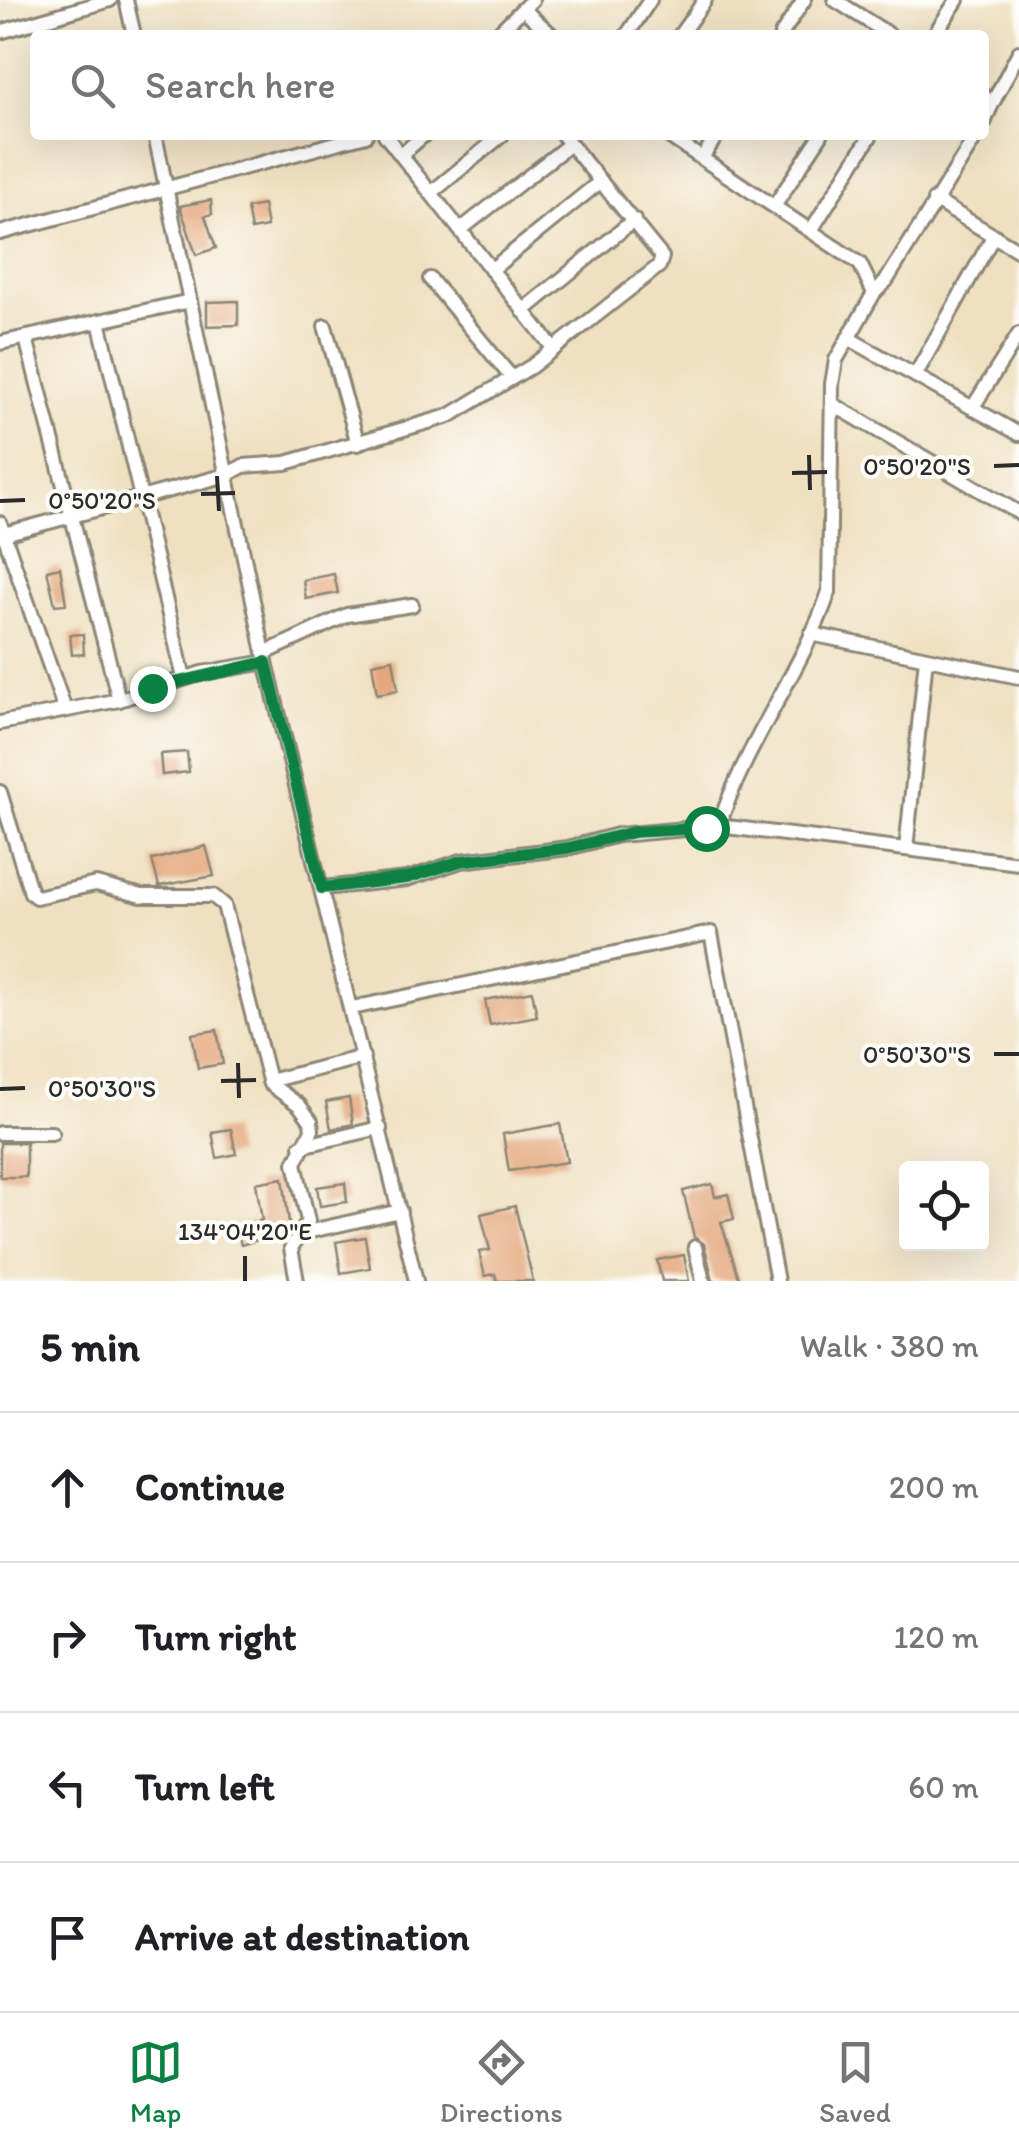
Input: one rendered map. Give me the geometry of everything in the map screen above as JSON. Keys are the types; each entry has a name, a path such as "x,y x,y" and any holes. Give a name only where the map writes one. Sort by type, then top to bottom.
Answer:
{"street":[{"path":"0,32 110,0"},
{"path":"126,0 133,30"},
{"path":"630,30 650,0"},
{"path":"683,30 704,0"},
{"path":"784,30 804,0"},
{"path":"835,0 852,4 883,30"},
{"path":"937,30 957,0"},
{"path":"501,30 526,4 548,30"},
{"path":"989,99 1019,52"},
{"path":"159,140 266,657 416,1281"},
{"path":"0,233 348,140"},
{"path":"389,140 554,349"},
{"path":"401,155 418,140"},
{"path":"431,193 496,140"},
{"path":"65,710 1,531 227,476 243,466 286,463 426,426 512,378 554,349 662,262 659,250 566,140 460,230"},
{"path":"675,140 860,264 874,292"},
{"path":"702,158 714,140"},
{"path":"775,206 818,140"},
{"path":"812,229 868,140"},
{"path":"719,826 828,592 836,360 874,292 886,281 975,140"},
{"path":"491,270 601,181"},
{"path":"934,200 1019,251"},
{"path":"523,310 634,220"},
{"path":"916,374 994,236"},
{"path":"430,279 512,378"},
{"path":"0,343 190,301"},
{"path":"99,321 138,499 184,678"},
{"path":"325,326 358,444"},
{"path":"973,407 1019,334"},
{"path":"26,338 119,700"},
{"path":"848,338 1019,434"},
{"path":"834,406 1019,513"},
{"path":"0,723 119,700 266,657 347,615 412,605"},
{"path":"811,634 1019,677"},
{"path":"906,849 926,658"},
{"path":"0,792 31,894 36,897 96,884 142,896 198,894 222,901 246,976 269,1081 276,1093 306,1112 312,1130 295,1168 307,1213 302,1233 292,1248 297,1281"},
{"path":"322,888 407,878 461,861 568,848 634,832 719,826 1019,863"},
{"path":"352,1008 711,934 778,1281"},
{"path":"269,1081 364,1057"},
{"path":"302,1146 380,1128"},
{"path":"0,1133 52,1133"},
{"path":"302,1233 400,1211"},
{"path":"695,1248 704,1281"}],"building":[{"path":"211,200 212,214 205,216 216,248 196,255 180,206"},
{"path":"263,205 267,227 251,230 247,208"},
{"path":"238,301 238,325 207,326 207,302"},
{"path":"60,567 66,604 55,605 47,570"},
{"path":"334,574 338,593 306,599 303,580"},
{"path":"83,634 84,654 72,655 70,635"},
{"path":"393,659 398,690 377,694 372,663"},
{"path":"187,752 189,772 162,775 160,754"},
{"path":"206,846 214,876 159,886 152,860"},
{"path":"532,991 537,1016 490,1025 485,1000"},
{"path":"217,1030 223,1064 198,1068 192,1034"},
{"path":"349,1098 353,1124 331,1129 326,1102"},
{"path":"560,1124 567,1162 509,1171 503,1134"},
{"path":"231,1129 236,1154 217,1158 212,1132"},
{"path":"0,1143 26,1143 26,1177 0,1177"},
{"path":"283,1178 290,1230 241,1245 236,1226 262,1220 256,1183"},
{"path":"345,1183 347,1202 320,1206 317,1187"},
{"path":"712,1184 715,1197 728,1194 734,1219 721,1222 740,1281 713,1281 704,1244 694,1237 683,1191"},
{"path":"515,1206 533,1281 497,1281 495,1274 485,1276 479,1252 490,1250 481,1214"},
{"path":"365,1237 370,1268 341,1273 336,1242"},
{"path":"684,1255 689,1281 662,1281 657,1260"}],"route":[{"path":"152,688 202,673 266,662 322,888 407,878 461,861 568,848 634,832 706,828"}]}
